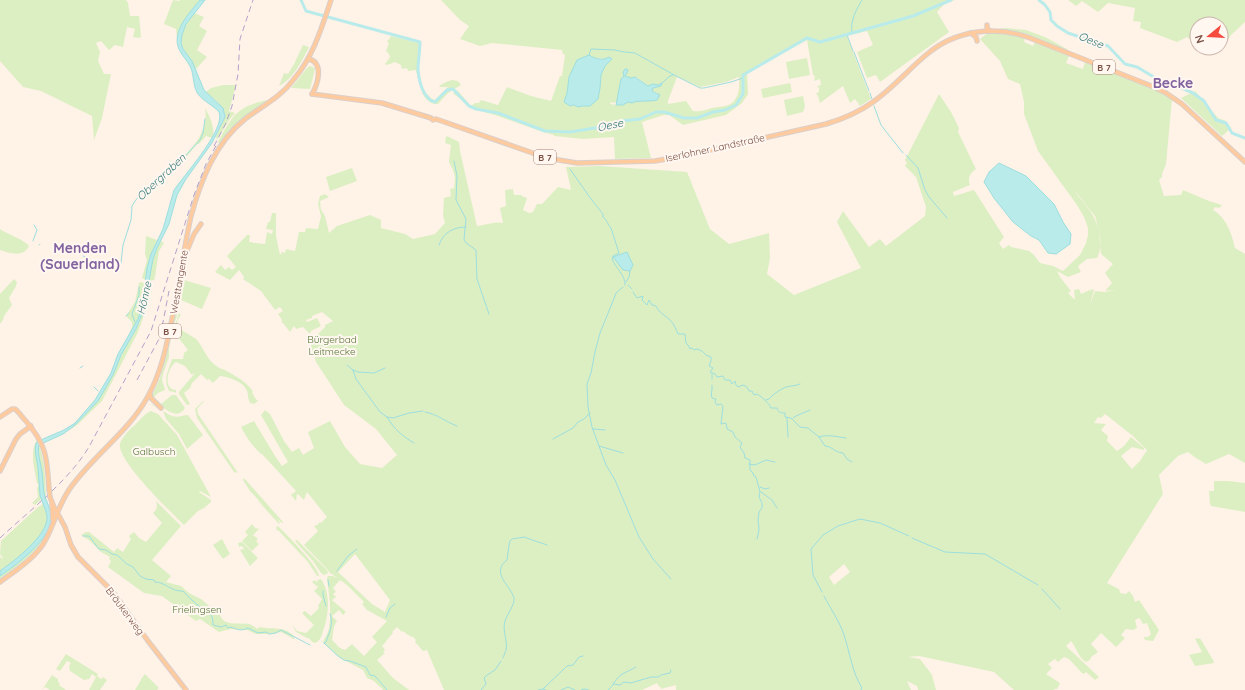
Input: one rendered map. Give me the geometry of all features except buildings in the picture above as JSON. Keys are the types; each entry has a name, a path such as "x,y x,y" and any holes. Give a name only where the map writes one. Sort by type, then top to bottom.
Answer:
{"main road":[{"name":"Westtangente","path":"0,582 42,547 61,502 76,480 130,423 151,391 168,343 190,221 195,202 207,170 225,139 235,128 281,93 304,67 331,0"},
{"path":"987,25 987,28 991,31"},
{"name":"B 7","path":"971,33 991,31 1022,35 1161,90 1182,104 1245,162"},
{"path":"971,33 977,40"},
{"name":"Iserlohner Landstraße","path":"321,95 382,103 431,118 435,115 436,119 547,158 560,161 577,164 648,161 668,159 826,124 849,116 881,96 936,47 954,38 971,33"},
{"path":"308,59 316,70 312,94"},
{"path":"308,59 314,61 318,66 318,74 312,94"},
{"path":"304,67 313,64"},
{"path":"315,86 321,95"},
{"name":"B 7","path":"312,94 321,95"},
{"path":"183,259 194,234 201,224"},
{"path":"151,391 150,397 161,408"},
{"path":"142,406 149,402 156,404"},
{"path":"0,417 12,408 16,410 39,437 43,445 46,458 53,522 57,520 62,521 60,512 61,502 58,503 51,499"},
{"path":"0,471 16,439 31,426"},
{"name":"Bräukerweg","path":"51,499 62,521 71,545 78,557 113,592 148,641 186,690"}],"green space":[{"path":"0,0 126,0 128,3 130,16 139,16 140,38 133,37 135,29 127,27 123,47 115,45 109,50 101,41 96,43 100,52 98,61 104,74 111,74 102,118 94,140 92,116 41,91 23,87 0,61"},
{"path":"173,0 200,0 181,27 178,46 176,29 164,24"},
{"path":"441,0 955,0 945,3 937,12 949,32 880,82 876,75 867,78 857,52 873,45 867,31 847,36 871,99 860,106 855,99 850,103 843,86 820,103 816,93 819,92 819,88 817,86 821,85 820,79 814,81 815,76 813,75 807,40 747,73 748,94 742,103 726,115 683,125 669,115 664,115 642,122 651,158 615,159 614,137 583,139 554,136 495,115 473,109 453,93 457,90 471,106 475,103 479,103 481,100 498,105 507,87 531,96 551,101 560,76 562,76 565,55 563,54 562,50 492,43 480,46 460,39 469,26 460,20","holes":["588,55 594,58 606,59 605,66 601,75 600,88 590,106 578,107 565,102 569,77 577,60","624,76 631,78 636,77 649,86 662,83 661,86 653,88 652,91 658,93 638,102 635,101 632,103 628,102 616,105 610,104 611,102 614,103 617,101","677,77 700,87 726,82 739,77 738,94 733,102 725,106 701,111 693,111 686,101 668,104"]},
{"path":"1068,0 1245,0 1245,22 1229,38 1229,16 1189,16 1189,38 1187,37 1177,42 1140,28 1141,22 1133,21 1135,8 1108,3 1098,12 1082,1 1076,6"},
{"path":"194,13 204,17 199,26 207,31 197,50 207,57 195,70 183,48 181,38 186,25"},
{"path":"1006,28 1026,30 1045,37 1067,49 1066,51 1024,34 996,29"},
{"name":"Bürgerbad Leitmecke","path":"988,33 1007,34 1025,38 1024,42 1033,46 1035,42 1069,56 1066,63 1083,69 1085,62 1156,90 1172,99 1166,164 1162,177 1159,180 1164,196 1181,195 1183,190 1222,205 1219,208 1215,207 1213,210 1225,221 1235,248 1245,254 1245,463 1229,454 1206,464 1188,452 1178,456 1159,475 1163,494 1107,583 1119,589 1120,593 1126,594 1129,591 1135,602 1139,600 1159,630 1153,641 1145,640 1144,637 1148,637 1151,634 1147,623 1143,624 1139,618 1135,620 1137,628 1133,630 1126,629 1121,635 1125,638 1116,647 1101,633 1091,644 1098,652 1086,662 1071,641 1066,646 1099,677 1095,680 1086,672 1084,674 1082,673 1069,659 1064,657 1058,662 1055,659 1048,664 1052,668 1046,674 1060,683 1057,689 1053,689 1055,690 1014,690 994,672 919,656 908,657 920,659 932,675 936,690 918,690 917,686 907,681 911,690 676,690 676,685 661,689 657,683 642,690 444,690 427,650 423,651 412,636 411,637 403,631 402,632 397,627 382,646 385,650 383,652 385,653 377,660 393,678 409,690 383,690 374,681 367,678 363,670 340,658 323,642 328,632 330,622 330,603 327,578 328,576 333,576 338,578 330,573 304,545 318,531 314,526 320,522 321,523 327,517 307,492 304,500 297,494 296,501 291,495 296,491 255,448 241,427 254,421 282,466 288,462 261,415 265,410 270,414 284,441 292,452 299,448 303,455 314,448 308,432 330,421 345,447 360,464 382,468 397,455 376,429 344,405 316,362 310,347 314,342 312,338 325,327 325,325 333,321 322,312 306,320 307,322 317,318 321,326 311,331 310,334 303,327 296,329 294,326 290,332 281,322 282,320 278,314 283,311 280,307 275,310 261,291 243,279 244,277 239,270 230,280 215,272 221,265 225,270 229,267 232,270 236,267 227,256 247,235 250,235 249,242 265,244 267,232 272,234 273,230 266,229 268,222 270,222 272,213 276,213 276,236 280,255 282,252 285,253 286,249 295,251 299,232 305,232 306,228 318,229 321,216 318,204 320,196 325,194 329,197 320,201 321,210 325,216 329,233 337,226 370,215 381,220 381,228 405,234 413,239 435,234 445,223 443,215 444,198 451,196 450,189 454,188 455,177 449,162 451,145 445,143 447,136 459,142 477,226 503,223 500,208 506,206 505,190 513,189 514,195 521,195 527,198 523,210 529,213 533,212 537,204 542,204 558,187 571,190 566,167 600,166 687,172 710,229 729,244 769,233 770,258 767,274 794,295 861,268 837,222 843,211 869,247 880,239 886,246 925,216 926,207 916,177 905,166 907,163 905,160 939,94 951,112 959,128 958,132 976,169 970,176 970,185 953,192 954,196 974,190 1004,237 999,243 1003,249 1009,245 1011,247 1029,251 1040,263 1053,266 1063,271 1080,255 1086,243 1088,228 1077,205 1038,151 1024,114 1024,102 1020,84 1008,79 1000,61 980,39","holes":["1075,191 1095,216 1099,232 1092,213","1100,246 1101,254 1113,264 1105,273 1112,283 1105,291 1116,290 1105,292 1095,291 1090,305 1094,290 1092,289 1081,294 1079,289 1074,290 1074,299 1068,293 1071,291 1057,271 1068,277 1081,272 1078,266 1087,259 1097,258","1105,414 1133,436 1147,450 1140,461 1132,469 1121,456 1132,447 1144,450 1144,448 1131,437 1124,446 1117,451 1107,441 1108,436 1101,430 1106,424 1094,423 1098,417 1101,418","355,554 390,600 385,612 372,604 338,572","844,564 850,572 834,585 829,577","340,580 364,602 362,604 367,610 387,621 372,637 377,642 364,656 352,644 345,650 340,648 332,640 334,626 337,621 332,616 339,610 343,615 346,612 332,600 336,597 333,594 336,592 333,588"]},
{"path":"391,36 419,43 419,75 425,95 423,95 416,70 408,71 407,68 402,69 401,65 395,62 387,65 385,64 390,57 386,51 389,43 387,42"},
{"path":"303,45 309,47 300,64 289,79 279,86 284,73 288,74"},
{"path":"807,58 810,75 789,79 786,62"},
{"path":"310,66 315,69 310,89 291,88 307,68"},
{"path":"452,80 458,81 461,85 448,93 438,104 430,102 424,96 427,94 435,100 448,87 439,86"},
{"path":"790,83 792,92 763,98 761,89"},
{"path":"223,85 236,85 229,111 235,113 217,140 216,136 225,117 225,113 218,103 206,92 211,88"},
{"path":"1195,91 1218,118 1226,121 1231,128 1222,136 1181,98"},
{"path":"803,96 805,106 803,112 787,116 784,100"},
{"path":"268,100 220,144 218,142 227,125 242,109 249,105"},
{"path":"205,108 213,127 212,138 206,136 199,144 197,144 178,167 176,165 193,147 202,133 206,117"},
{"path":"352,168 357,181 330,191 326,177"},
{"path":"0,229 29,246 23,252 16,254 0,250"},
{"path":"146,236 157,240 151,254 146,280 142,278 147,260 145,254"},
{"path":"161,241 164,243 159,251 155,277 154,280 149,281 149,271 152,261"},
{"path":"183,273 185,274 183,277 178,312 169,348 169,357 162,380 165,390 158,393 154,397 161,404 172,395 176,395 185,408 182,412 177,414 163,408 151,398 160,378 166,356"},
{"path":"14,279 17,282 16,286 9,298 12,305 0,324 0,294"},
{"path":"184,280 211,288 202,309 181,300"},
{"path":"139,283 145,283 144,298 140,315 128,337 132,327 132,322 126,316 135,302"},
{"path":"149,285 151,286 152,290 137,334 102,401 77,425 63,434 79,421 94,405 111,379 118,361 139,323"},
{"path":"179,313 181,315 178,319 178,326 196,339 209,359 215,365 247,384 253,391 252,392 255,398 258,401 251,404 244,386 234,380 220,376 213,383 201,374 184,393 190,404 187,405 179,392 195,373 192,375 185,366 176,362 169,373 168,382 172,389 176,390 176,393 169,391 166,379 172,359 183,359 184,353 188,350 173,331"},
{"path":"203,401 197,409 198,414 238,473 234,472 197,418 195,409"},
{"name":"Galbusch","path":"151,411 158,414 177,435 211,497 200,491 199,492 211,500 211,502 198,511 184,525 146,486 121,452 120,444 124,437 144,415"},
{"path":"163,411 174,417 188,415 203,435 187,449 179,434 166,419"},
{"path":"37,440 43,460 46,495 35,505 32,503 38,497 37,488 39,485 37,483 34,467 33,450"},
{"path":"244,478 283,522 282,523 276,518 280,523 279,524 259,502 258,500 267,509 250,491 243,480"},
{"path":"1214,481 1245,483 1245,512 1211,506 1209,491 1214,491"},
{"path":"47,501 51,520 45,538 32,554 0,579 0,557 3,559 0,554 1,541 37,508"},
{"name":"Frielingsen","path":"156,501 181,526 152,560 171,576 166,582 181,586 189,593 201,599 228,623 249,624 257,629 259,627 282,629 291,633 295,637 294,639 281,632 256,634 247,630 230,629 219,632 200,619 196,621 162,596 144,593 108,567 111,561 109,559 110,557 101,552 90,541 81,535 89,532 114,552 117,548 123,552 131,539 129,536 134,532 139,538 146,542 162,523 153,513 157,508"},
{"path":"252,524 256,529 259,529 253,535 258,539 256,541 259,544 252,551 242,541 248,535 245,532"},
{"path":"278,526 308,558 319,576 317,576 308,562 278,530 277,531 276,527"},
{"path":"222,539 230,554 223,559 213,545"},
{"path":"295,540 297,540 326,569 328,572 327,574 324,575 321,573"},
{"path":"242,542 258,558 250,566 240,550 244,549 242,546 239,547 238,543"},
{"path":"321,579 328,598 328,612 321,637 318,642 314,643 310,640 310,638 309,639 296,632 292,624 297,631 306,633 314,625 302,613 305,611 311,616 319,608 318,606 322,599 314,591 318,587 312,582 315,580 316,582 318,581 317,580"},
{"path":"1200,638 1214,663 1195,666 1189,655 1202,652 1195,639"},
{"path":"66,654 98,674 97,676 101,679 103,677 107,680 100,690 89,690 96,677 92,674 89,679 84,680 70,671 69,666 71,663 67,661 60,671 56,669"},
{"path":"145,674 159,688 157,690 135,690"},
{"path":"52,675 58,679 58,682 60,683 59,685 66,690 50,690 45,687 42,690"}],"water":[{"name":"Hönne","path":"200,0 205,0 186,24 181,43 183,49 192,61 204,90 223,108 225,117 212,143 186,179 177,195 169,224 153,259 142,314 136,329 121,355 113,375 98,401 74,426 63,434 39,445 44,493 51,514 50,525 46,534 32,551 0,576 0,571 14,561 37,539 46,523 47,516 40,495 35,452 36,443 64,430 75,423 95,400 111,373 118,354 138,319 143,303 147,268 151,254 163,229 174,190 197,161 217,128 220,119 219,112 198,94 195,88 191,68 180,52 177,43 179,29 191,10"},
{"path":"589,55 599,59 609,57 612,59 605,66 601,75 598,99 590,106 570,106 564,102 569,77 577,60"},
{"path":"625,69 628,71 625,76 631,78 635,77 648,86 662,83 661,86 653,88 652,91 660,95 657,100 632,103 628,102 623,105 616,105 621,79 624,76 623,72"},
{"path":"999,163 1026,176 1054,204 1071,234 1070,244 1056,254 1048,253 1039,240 1031,236 1013,222 994,198 984,182 989,172"},
{"path":"627,252 633,265 630,271 623,270 613,257"}],"waterway":[{"name":"Oese","path":"301,0 306,11 420,42 418,70 419,79 422,89 427,97 435,102 447,90 453,89 469,106 476,109 498,113 545,131 570,132 601,127 621,121 640,119 656,112 664,112 684,118 697,118 713,112 725,110 736,105 743,94 743,75 807,38 820,42 913,16 951,0"},
{"path":"852,33 853,20 862,0"},
{"name":"Oese","path":"1039,0 1050,12 1051,20 1057,26 1068,33 1108,46 1125,64 1137,67 1164,83 1193,93 1204,101 1216,120 1226,123 1232,133 1245,138"},
{"path":"847,35 853,51"},
{"path":"589,55 591,49 624,52"},
{"path":"625,52 635,53 700,88 743,78"},
{"path":"854,52 869,91"},
{"path":"662,83 673,75"},
{"path":"870,93 872,99"},
{"path":"874,106 881,125 903,153"},
{"name":"Obergraben","path":"121,263 123,245 131,220 132,206 140,195 158,183 166,173 176,166 200,140 203,133 205,119"},
{"path":"906,155 918,168 925,190 929,197 947,218"},
{"path":"454,161 457,176 456,200 466,219 464,239 466,243 476,250 477,279 489,314"},
{"path":"570,169 603,214 603,217 606,219 611,228 619,253 613,256 612,259 624,278 625,285"},
{"path":"33,241 37,230 34,225"},
{"path":"439,245 446,234 457,228 466,227"},
{"path":"83,256 87,258"},
{"path":"626,282 630,271"},
{"path":"628,285 632,289"},
{"name":"Hönne","path":"135,322 132,314 139,295 139,287"},
{"path":"623,287 616,293 600,333 587,384 588,407 592,427 606,465 615,480 639,537 653,559 671,579"},
{"path":"633,292 637,298 643,296 642,300 647,305 649,300 652,305 656,306 660,312 668,318 678,334 685,334 686,343 690,349 697,349 711,357 709,366 713,368 710,372 715,374 717,377 723,376 725,380 730,380 732,384 735,381 738,387 743,385 747,387 754,395 757,394 763,398 771,408 777,408 780,412 785,413 785,417 791,418 800,427 808,428 819,437 825,446 830,447 837,452 843,453 847,459 852,462"},
{"name":"Hönne","path":"126,316 129,313"},
{"path":"347,365 353,370 356,379 380,412 387,417 393,418 409,413 423,411"},
{"path":"353,370 358,372 374,373 385,368"},
{"path":"712,374 712,379"},
{"path":"766,400 786,387 800,384"},
{"path":"712,385 712,398 716,399 715,402 717,405 721,404 723,406 721,424 726,423 727,429 733,432 735,437 742,443 740,447 745,458 750,460 750,470 756,477 760,492 759,497 762,503 762,508 759,512 759,530 757,539"},
{"path":"94,387 98,391"},
{"path":"793,418 810,410"},
{"path":"425,412 434,414 457,426"},
{"path":"553,439 573,428 590,413"},
{"path":"387,417 399,432 414,443"},
{"path":"787,418 788,437"},
{"path":"593,429 605,430"},
{"path":"819,437 829,436 846,438"},
{"path":"599,446 623,453"},
{"path":"749,464 755,465 766,460 775,462"},
{"path":"760,487 765,489 769,488"},
{"path":"761,492 772,500 777,508"},
{"path":"822,592 813,575 811,549 823,535 838,526 860,519 880,523 909,536"},
{"path":"83,536 89,536 99,549 106,550 117,555 133,567 140,576 146,579 154,580 155,582 159,582 175,590 183,591 196,604 210,614 213,620 213,625 221,627 226,625 228,628 231,627 240,630 248,628 258,633 266,632 269,634 276,633 281,630 310,645"},
{"path":"503,658 506,650 504,625 514,598 503,579 500,570 502,565 507,560 510,541 512,539 524,537 547,545"},
{"path":"912,538 945,552 985,554 1038,585"},
{"path":"337,571 348,556 357,549"},
{"path":"328,580 329,586"},
{"path":"1042,589 1060,609"},
{"path":"323,591 326,606"},
{"path":"824,596 842,630 853,669 862,688 861,690"},
{"path":"386,617 390,608 395,604"},
{"path":"324,643 326,642 331,628 330,614"},
{"path":"324,643 344,660 366,667 370,675 375,676 387,690"},
{"path":"543,689 567,666 573,665 579,657 583,656"},
{"path":"481,690 486,684 484,678 495,670 501,661"},
{"path":"613,684 621,675 636,667"},
{"path":"608,690 614,684 620,685 624,682 631,683 651,677 658,677 670,673 671,670"},
{"path":"561,690 568,687 575,690"},
{"path":"538,690 546,690"},
{"path":"581,690 589,690"}],"railway":[{"path":"214,146 226,123 232,106 238,74 240,39 253,0"},
{"path":"0,538 61,482 82,458 90,445 151,331 194,195 206,164 218,142"},
{"path":"137,380 159,339 169,291"}],"district":[{"name":"Becke","path":"1173,83"},
{"name":"Menden (Sauerland)","path":"80,256"}]}
